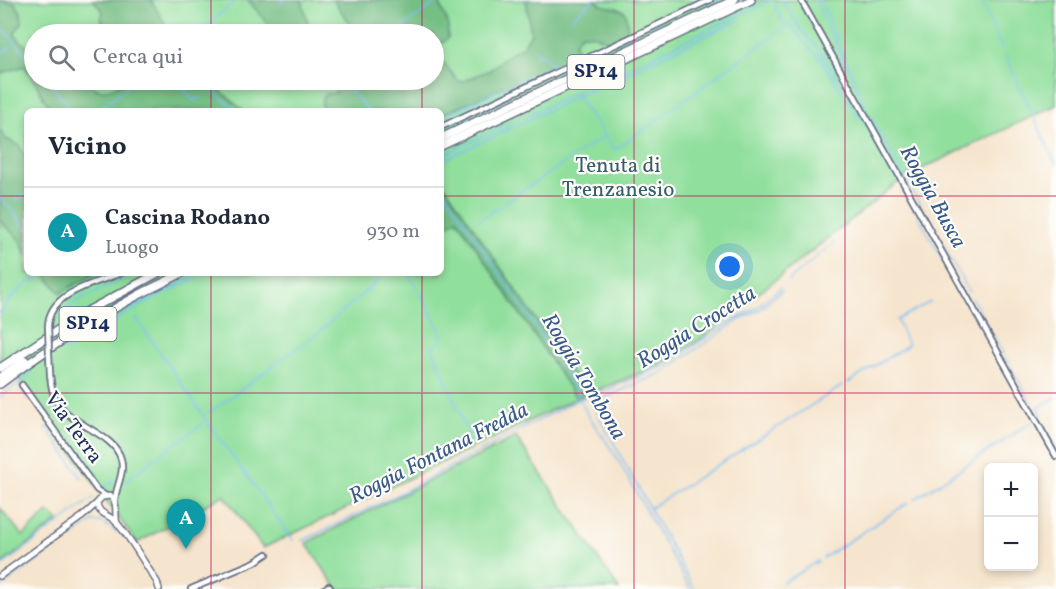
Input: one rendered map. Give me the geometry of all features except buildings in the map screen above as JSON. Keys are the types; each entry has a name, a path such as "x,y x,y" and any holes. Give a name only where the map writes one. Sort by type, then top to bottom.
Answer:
{"highway":[{"name":"SP14","path":"444,137 734,0"},
{"name":"SP14","path":"444,145 751,0"},
{"name":"SP14","path":"0,368 82,314 152,276"},
{"name":"SP14","path":"0,377 96,315 169,276"},
{"name":"SP14","path":"0,384 78,330 176,276"}],"street":[{"path":"444,127 710,0"},
{"path":"801,0 1056,456"},
{"path":"114,276 61,299 50,312 48,326 51,387 62,409 71,418 111,444 120,455 122,471 116,490 114,511 117,523"},
{"name":"Via Terra","path":"22,385 97,490 107,496"},
{"name":"Via Terra","path":"97,490 98,502"},
{"path":"0,576 84,516 98,502 116,490"},
{"path":"107,496 115,500"},
{"path":"98,502 100,512"},
{"path":"108,514 114,511"},
{"path":"84,516 100,512 108,514 117,523 157,582 159,589"},
{"path":"191,589 255,562 267,554"}],"green space":[{"name":"Tenuta di Trenzanesio","path":"0,0 1056,0 1056,105 905,177 702,338 671,358 648,370 575,399 263,548 224,495 137,543 17,376 0,373"},
{"path":"93,0 151,0 165,24 105,24 101,19 103,11"},
{"path":"248,0 302,0 308,24 268,24"},
{"path":"333,0 440,0 448,23 448,38 444,41 444,24 351,24"},
{"path":"526,0 596,0 602,5 626,13 628,32 633,38 616,45 595,35 582,34 576,40 575,45 579,52 576,56 444,114 444,108 323,108 323,97 336,93 335,90 444,90 444,63 458,81 463,81 490,70 506,56 522,47 531,34"},
{"path":"0,1 15,3 21,12 22,23 15,35 24,44 24,66 0,74"},
{"path":"39,90 220,90 241,108 50,108"},
{"path":"0,130 6,139 19,145 24,154 24,250 18,238 0,221"},
{"path":"444,184 585,392 576,398 457,219 444,228"},
{"path":"44,276 91,276 60,293"},
{"path":"516,437 619,589 337,589 306,543"},
{"path":"0,508 23,536 48,512 59,521 0,565"}],"waterway":[{"path":"208,24 236,0"},
{"path":"280,3 284,0"},
{"path":"407,24 440,0"},
{"path":"572,18 593,0"},
{"path":"614,41 701,0"},
{"path":"444,131 721,0"},
{"path":"444,155 771,0"},
{"path":"782,0 799,27 819,50 846,89"},
{"path":"815,0 847,68"},
{"name":"Roggia Busca","path":"820,0 867,110"},
{"path":"981,0 1002,49"},
{"path":"774,3 784,24"},
{"path":"444,160 739,20"},
{"path":"0,24 24,53"},
{"path":"574,93 615,150 789,24 818,55 854,110 867,124 915,210"},
{"path":"0,56 10,47"},
{"path":"534,49 552,64"},
{"path":"1005,55 1056,164"},
{"path":"444,122 553,71 552,66 555,64 561,67 571,62"},
{"path":"444,116 551,66"},
{"path":"55,90 70,108"},
{"path":"100,108 123,90"},
{"path":"185,90 193,100 202,97"},
{"path":"212,90 233,108"},
{"name":"Roggia Tombona","path":"349,90 366,108"},
{"name":"Roggia Busca","path":"870,115 969,292"},
{"path":"478,221 604,136"},
{"name":"Roggia Tombona","path":"444,191 561,364 588,415 614,453 690,589"},
{"path":"15,202 24,195"},
{"path":"0,197 24,225"},
{"path":"918,216 1005,369"},
{"path":"788,281 834,242"},
{"path":"0,316 14,295 43,276"},
{"path":"61,318 78,300 129,276"},
{"path":"130,308 193,276"},
{"path":"66,350 132,310 200,276"},
{"path":"209,413 320,331 383,276"},
{"path":"410,276 442,335 442,340 432,347 468,433 469,443"},
{"name":"Roggia Fontana Fredda","path":"694,589 590,397 662,367 719,329 756,308 780,288"},
{"name":"Roggia Crocetta","path":"593,403 661,373 739,320 759,310 782,290"},
{"name":"Roggia Busca","path":"972,298 1056,447"},
{"path":"848,383 908,345 897,320 930,302"},
{"path":"136,318 293,540"},
{"path":"0,397 32,373"},
{"path":"18,384 29,401"},
{"path":"650,508 842,386"},
{"name":"Roggia Fontana Fredda","path":"302,541 397,495 579,399 590,397"},
{"path":"1041,416 1039,407 1056,397"},
{"path":"125,483 205,422"},
{"path":"915,499 1032,422"},
{"path":"46,426 82,478"},
{"path":"103,487 114,481"},
{"path":"0,567 93,498"},
{"path":"823,558 908,503"},
{"path":"0,588 92,522 102,522 117,533"},
{"path":"782,583 818,561"}],"place":[{"name":"Cascina Rodano","path":"186,549"}]}
